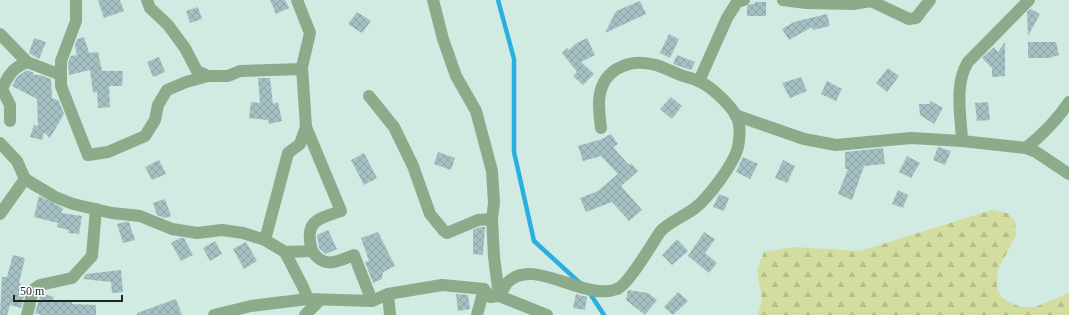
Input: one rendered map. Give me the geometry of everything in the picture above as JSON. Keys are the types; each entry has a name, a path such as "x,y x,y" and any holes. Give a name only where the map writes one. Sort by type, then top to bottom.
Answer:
{"street":[{"path":"76,0 76,20 62,54 61,86 88,155 108,152 145,136 154,120 158,105 167,90 186,82 208,76 228,76 240,70 302,69"},
{"path":"147,0 150,8 168,25 185,48 197,71 208,76"},
{"path":"297,0 310,33 302,69 306,127 341,211 320,218 311,226 308,237 312,251 318,259 325,262 336,262 354,255 372,301"},
{"path":"433,0 445,46 456,76 476,111 492,171 494,203 492,219 499,296"},
{"path":"699,81 727,18 737,2 744,0"},
{"path":"783,0 806,3 845,4 871,1 909,19 916,18 930,0"},
{"path":"962,141 960,91 963,70 968,62 1029,0"},
{"path":"0,34 27,62 61,75"},
{"path":"10,121 10,105 2,89 8,75 16,66 27,62"},
{"path":"499,296 508,282 524,274 543,275 588,290 608,291 618,289 626,281 662,230 696,207 730,167 738,149 740,134 735,115 722,99 699,81 656,65 637,62 621,65 609,76 602,89 599,103 601,128"},
{"path":"369,96 394,127 413,166 430,214 444,231 447,233 478,220 492,219"},
{"path":"1026,148 1045,132 1069,102"},
{"path":"735,115 804,139 836,145 911,138 962,141 1026,148 1036,152 1069,174"},
{"path":"265,240 288,153 300,144 306,127"},
{"path":"0,143 17,161 25,179 55,197 73,204 112,213 140,216 172,229 197,233 222,230 243,233 265,240 285,252 308,299"},
{"path":"0,214 25,179"},
{"path":"27,315 33,290 40,285 72,278 92,256 96,209"},
{"path":"285,252 312,251"},
{"path":"214,315 251,306 308,299 372,301 388,294 442,285 484,289 490,297 499,296 547,315"},
{"path":"477,315 484,289"},
{"path":"388,294 390,315"},
{"path":"305,315 320,300"}],"green space":[{"path":"992,210 1007,213 1015,221 1016,235 998,270 997,289 1002,298 1020,307 1035,307 1069,293 1069,315 758,315 762,300 757,269 764,252 794,247 860,251"}],"building":[{"path":"98,0 120,0 124,11 104,18"},
{"path":"270,0 285,0 289,8 276,14"},
{"path":"640,1 646,14 605,33 616,11"},
{"path":"755,2 766,2 766,16 747,16 747,6 750,4 755,4"},
{"path":"198,7 202,19 190,23 186,11"},
{"path":"1031,9 1040,14 1028,36 1027,12"},
{"path":"357,12 371,21 362,33 348,24"},
{"path":"827,14 830,26 813,30 812,27 789,40 782,29 794,22"},
{"path":"669,34 679,39 670,58 660,53"},
{"path":"84,37 89,53 98,52 102,71 123,71 122,86 109,86 110,107 98,108 97,92 93,93 90,70 69,75 68,62 71,56 77,55 75,46 77,39"},
{"path":"34,38 46,42 39,59 29,53"},
{"path":"587,38 595,55 581,62 594,74 583,85 573,76 577,72 562,53 567,48 569,50 575,44"},
{"path":"1005,42 1005,76 992,77 992,68 982,58 994,47 998,52"},
{"path":"1028,42 1056,42 1059,55 1049,58 1028,58"},
{"path":"677,55 695,62 691,70 673,64"},
{"path":"159,57 165,72 153,77 147,62"},
{"path":"888,68 899,76 887,92 876,83"},
{"path":"27,70 34,73 33,75 40,75 51,79 52,98 59,101 64,114 50,138 44,132 42,140 30,137 34,125 38,126 37,99 12,86 17,77"},
{"path":"801,77 807,91 790,98 782,83"},
{"path":"258,78 270,78 273,104 278,102 282,121 269,124 268,120 249,118 251,102 260,103"},
{"path":"827,81 842,89 836,101 821,94"},
{"path":"671,97 682,106 672,119 660,109"},
{"path":"931,101 943,108 934,124 920,115 919,104 929,104"},
{"path":"988,102 990,120 977,121 975,103"},
{"path":"611,134 618,144 613,147 629,165 631,163 638,171 621,186 642,210 629,221 612,202 586,212 580,198 598,191 618,174 601,156 583,161 578,146 602,139"},
{"path":"938,147 951,151 945,165 933,160"},
{"path":"883,148 885,164 864,166 852,200 838,194 848,169 845,169 845,152"},
{"path":"438,152 455,158 451,170 434,164"},
{"path":"364,153 377,178 364,185 351,160"},
{"path":"907,156 920,163 911,178 899,172"},
{"path":"743,157 758,164 750,179 736,172"},
{"path":"159,160 166,174 152,180 145,167"},
{"path":"783,160 795,166 787,183 775,178"},
{"path":"898,190 908,195 903,208 892,204"},
{"path":"719,194 729,198 724,211 713,207"},
{"path":"39,196 63,208 61,213 82,216 79,234 68,233 69,230 57,227 58,223 34,217"},
{"path":"165,199 171,216 165,218 157,215 153,203"},
{"path":"129,222 135,240 123,243 117,224"},
{"path":"480,227 485,227 483,255 473,254 473,230"},
{"path":"328,230 337,249 326,254 319,248 317,235"},
{"path":"378,232 395,266 383,272 382,279 373,283 365,262 369,261 361,238"},
{"path":"704,232 715,239 705,253 717,263 709,273 688,256"},
{"path":"180,238 184,238 193,255 181,261 171,243"},
{"path":"677,239 688,251 672,265 662,255"},
{"path":"215,241 222,254 210,261 203,248"},
{"path":"246,242 257,261 244,269 233,249"},
{"path":"13,255 25,258 19,283 21,284 20,287 26,289 21,308 10,305 7,315 0,315 2,277 7,277"},
{"path":"121,270 123,292 112,293 111,282 83,279 86,274"},
{"path":"628,290 648,293 657,300 645,315 626,300"},
{"path":"678,292 688,301 673,315 664,307"},
{"path":"41,293 54,297 52,301 72,301 72,304 96,305 96,315 42,315 35,313"},
{"path":"456,294 468,295 470,309 458,311"},
{"path":"576,294 587,297 585,310 573,308"},
{"path":"176,299 182,315 137,315 137,313"}],"waterway":[{"path":"498,0 514,59 514,152 534,241 581,284"},
{"path":"589,292 604,315"}]}
